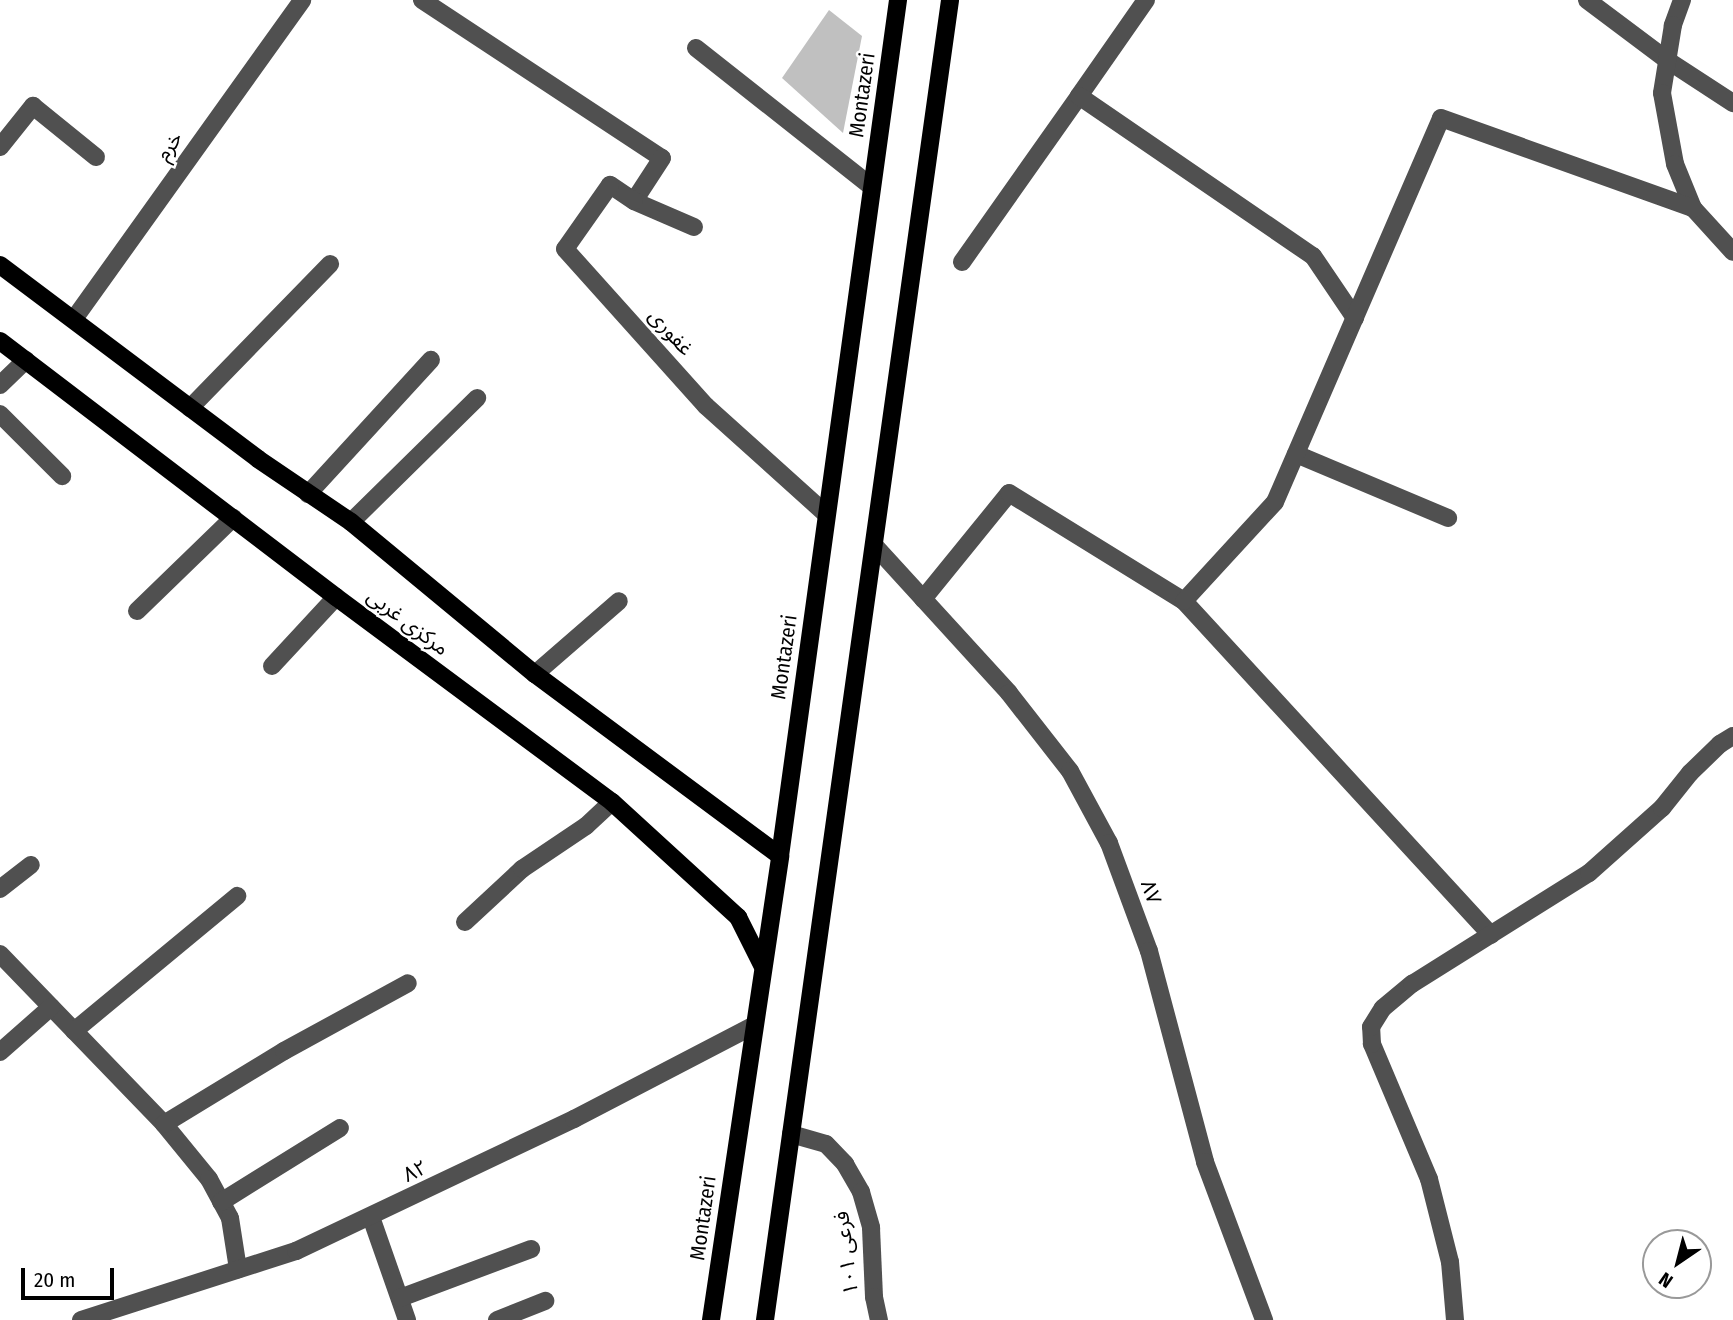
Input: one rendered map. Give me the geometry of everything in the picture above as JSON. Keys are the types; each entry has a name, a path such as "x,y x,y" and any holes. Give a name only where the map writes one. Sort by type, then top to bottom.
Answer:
{"main road":[{"name":"Montazeri","path":"711,1320 780,856 825,514 898,0"},
{"path":"765,1320 950,0"},
{"name":"مرکزی غربی","path":"0,265 190,408 351,522 536,674 780,856"},
{"name":"مرکزی غربی","path":"0,341 336,597 612,802 738,917 762,965"}],"street":[{"name":"خرم","path":"74,319 302,0"},
{"path":"422,0 662,158 634,201"},
{"path":"962,262 1146,0"},
{"path":"1587,0 1667,60 1733,103"},
{"path":"1682,0 1673,25 1662,93 1675,164 1693,208 1733,253"},
{"path":"696,48 872,187"},
{"path":"1079,96 1313,256 1354,318"},
{"path":"0,147 33,106 96,157"},
{"path":"1184,601 1275,502 1441,118 1693,208"},
{"name":"غفوری","path":"694,227 634,201 610,185 565,249 706,406 825,514"},
{"path":"190,408 330,264"},
{"path":"0,385 26,360"},
{"path":"308,494 430,360"},
{"path":"351,522 477,398"},
{"path":"0,414 62,476"},
{"path":"1296,454 1448,518"},
{"path":"923,599 1009,493 1184,601 1491,935"},
{"path":"137,611 233,518"},
{"name":"۸۷","path":"874,545 1009,693 1070,771 1109,843 1149,951 1205,1162 1264,1320"},
{"path":"272,666 336,597"},
{"path":"536,674 619,601"},
{"path":"1455,1320 1450,1262 1429,1180 1372,1044 1371,1027 1383,1008 1412,984 1589,873 1662,808 1690,773 1720,744 1733,736"},
{"path":"465,922 522,869 586,826 612,802"},
{"path":"0,890 31,865"},
{"path":"74,1031 237,896"},
{"path":"0,954 164,1124 209,1179 230,1218 238,1269"},
{"path":"164,1124 284,1051 408,983"},
{"path":"0,1052 51,1007"},
{"name":"۸۲","path":"81,1320 125,1313 238,1269 296,1251 574,1119 753,1026"},
{"path":"221,1202 340,1128"},
{"name":"فرعی ۱۰۱","path":"791,1134 826,1144 845,1164 861,1192 870,1227 874,1297 879,1320"},
{"path":"371,1217 407,1320"},
{"path":"400,1298 531,1249"},
{"path":"497,1320 545,1301"}],"building":[{"path":"829,10 862,36 843,133 782,78"}]}
